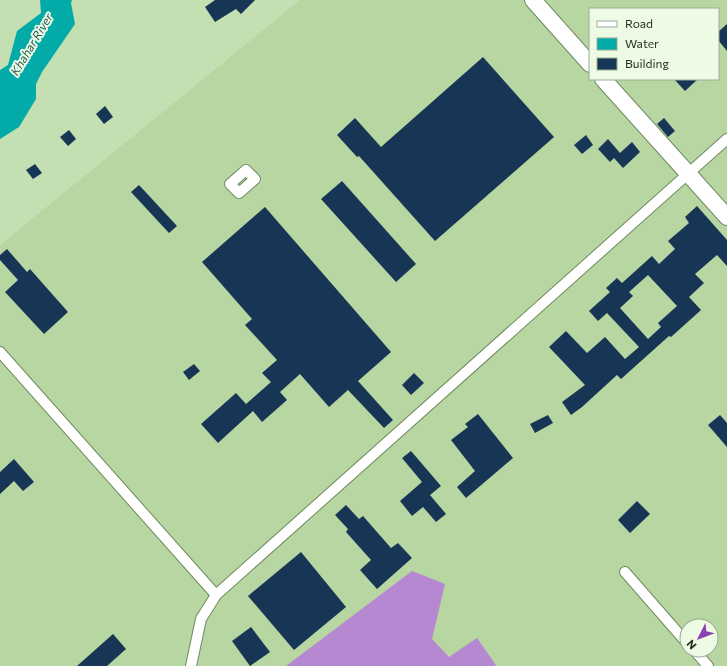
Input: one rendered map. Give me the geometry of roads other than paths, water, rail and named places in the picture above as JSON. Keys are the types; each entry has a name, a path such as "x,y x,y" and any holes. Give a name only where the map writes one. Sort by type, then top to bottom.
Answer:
{"highway":[{"path":"532,0 589,63"},
{"path":"604,80 727,217"}],"street":[{"path":"191,666 201,620 216,595 727,139"},
{"path":"0,352 216,595"},
{"path":"625,572 679,634"},
{"path":"701,658 708,666"}],"water":[{"name":"Khahar River","path":"40,0 72,0 71,3 75,24 42,72 36,84 36,99 19,127 0,139 0,70 8,65 17,31 41,13"}]}
